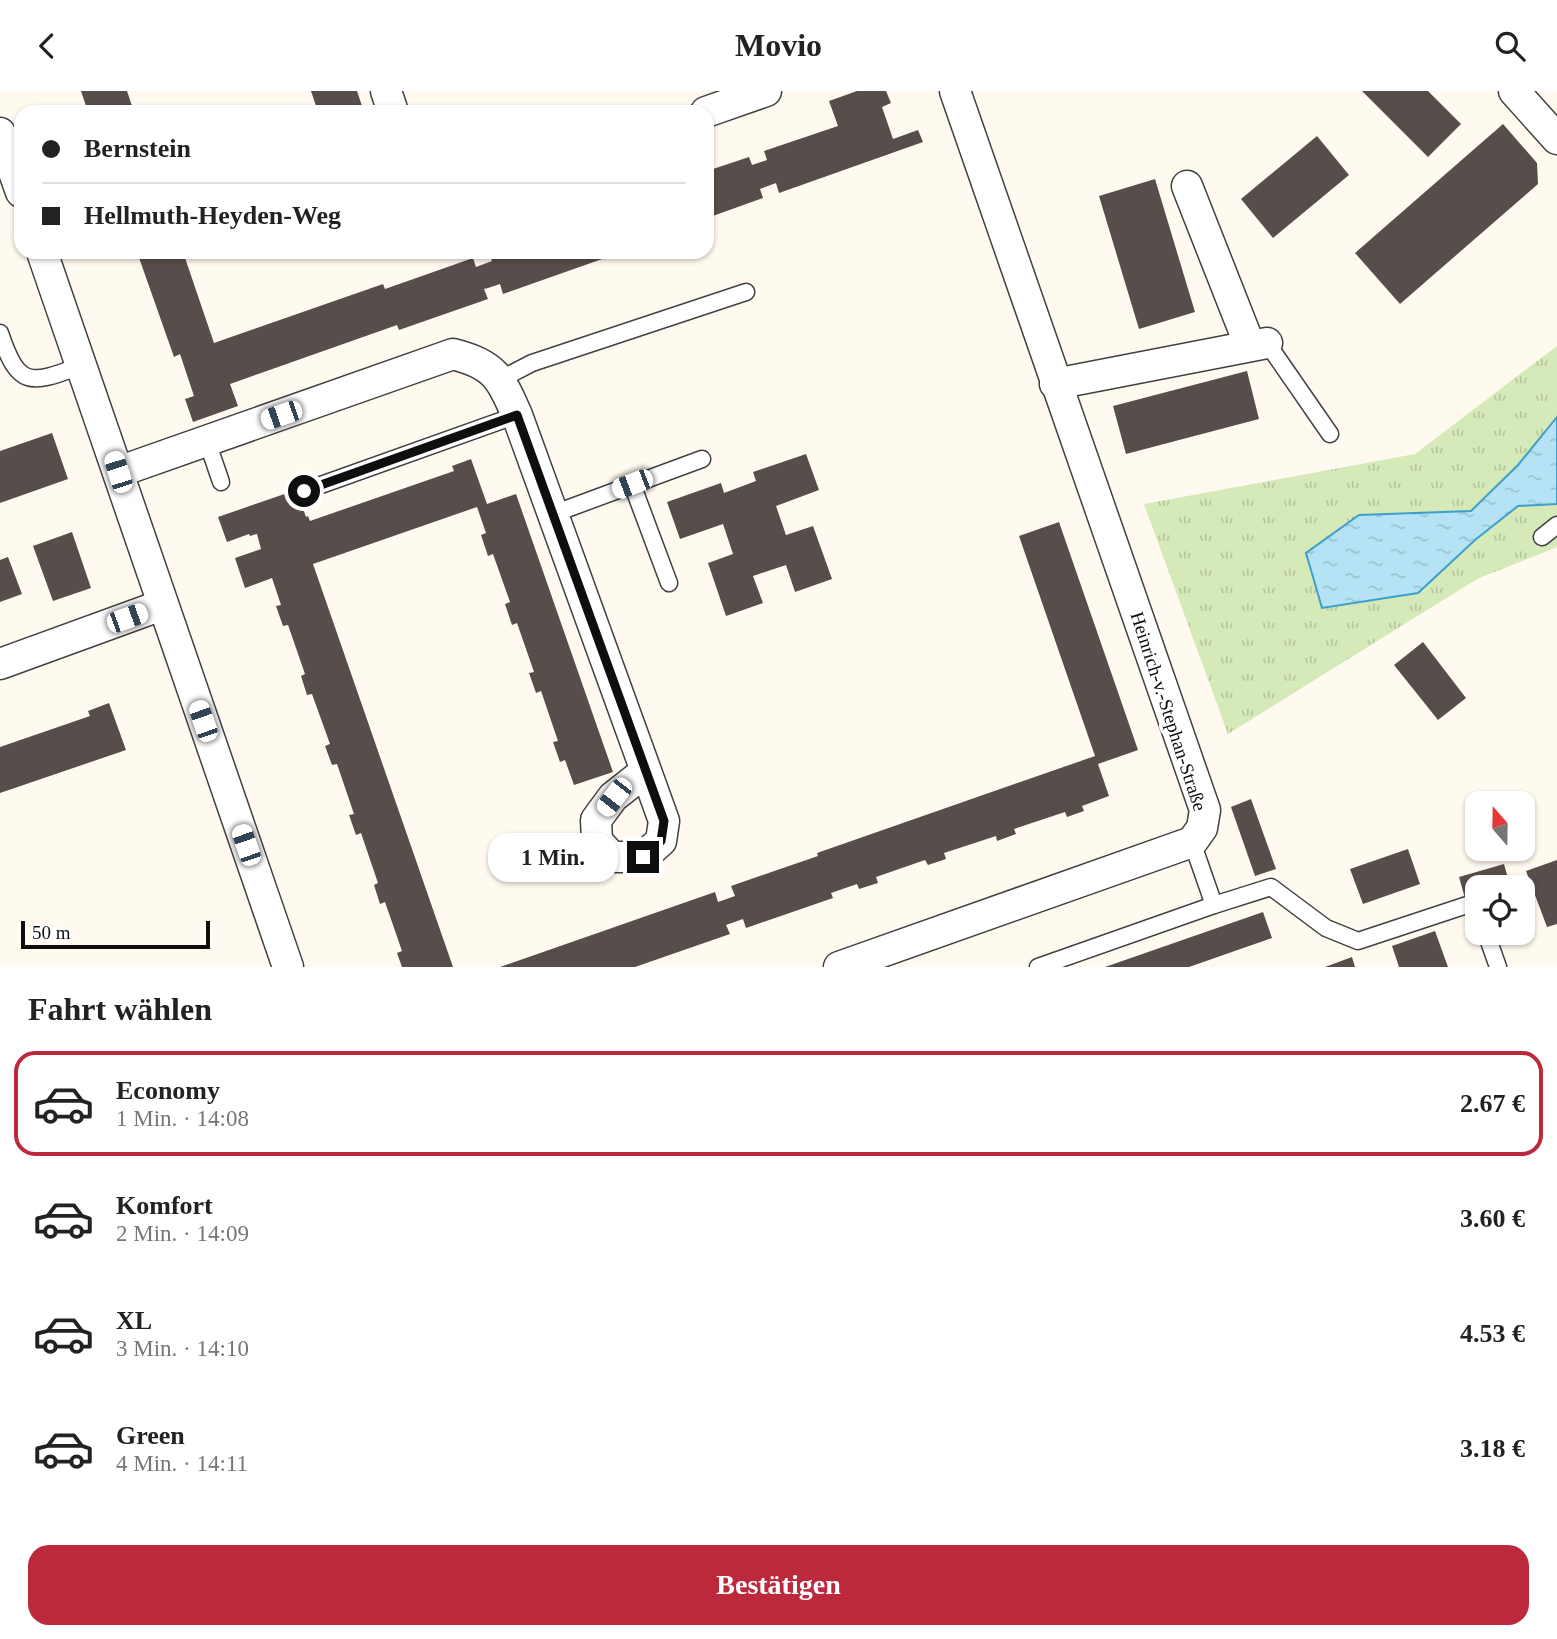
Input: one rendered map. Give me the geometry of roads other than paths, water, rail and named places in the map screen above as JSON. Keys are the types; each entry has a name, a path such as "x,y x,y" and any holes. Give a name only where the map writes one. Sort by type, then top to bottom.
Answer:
{"street":[{"path":"714,109 766,91"},
{"name":"Heinrich-v.-Stephan-Straße","path":"839,967 1192,842 1202,828 1205,810 955,91"},
{"path":"1514,91 1557,139"},
{"path":"0,133 14,172"},
{"path":"1055,384 1259,345 1186,186"},
{"path":"45,259 288,967"},
{"path":"118,472 453,354 477,360 501,379 517,415 646,771"},
{"path":"0,663 162,605"}],"lane":[{"path":"501,379 532,363 746,292"},
{"path":"0,333 9,361 16,371 31,379 49,378 83,365"},
{"path":"1259,345 1330,433"},
{"path":"304,491 517,415"},
{"path":"207,441 221,482"},
{"path":"553,514 702,459"},
{"path":"632,484 669,583"},
{"path":"1542,537 1557,524"},
{"path":"1192,842 1214,905"},
{"path":"1038,967 1271,887 1326,928 1358,941 1465,906"},
{"path":"1490,945 1498,967"}],"water":[{"path":"1557,417 1557,504 1518,506 1475,540 1418,593 1322,608 1306,553 1359,515 1471,511 1518,465"}]}
